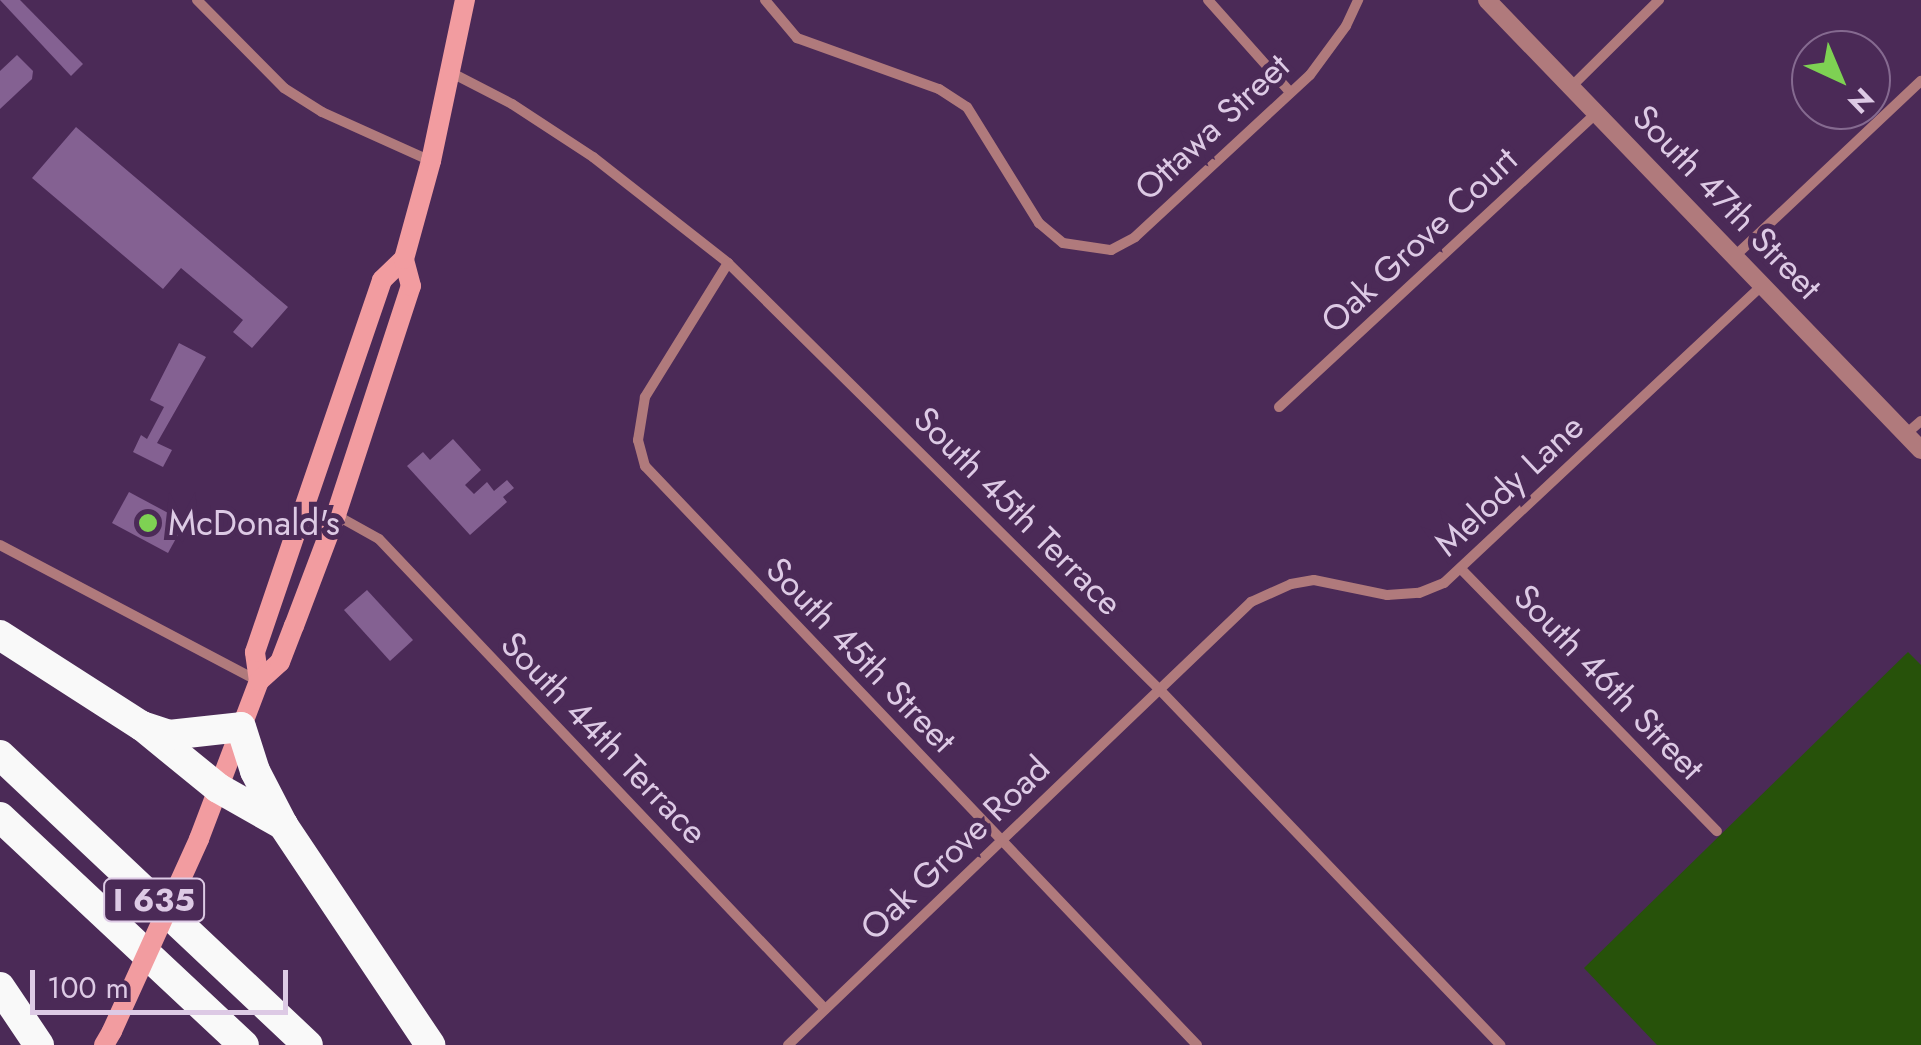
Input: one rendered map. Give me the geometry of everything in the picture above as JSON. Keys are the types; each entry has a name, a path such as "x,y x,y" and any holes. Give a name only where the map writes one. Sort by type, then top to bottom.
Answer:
{"highway":[{"path":"0,635 142,726 218,788 283,824"},
{"path":"142,726 169,735 241,727 255,771 283,824 430,1045"},
{"name":"I 635","path":"0,756 308,1045"},
{"name":"I 635","path":"0,817 244,1045"},
{"path":"0,987 40,1044"}],"main road":[{"path":"108,1038 199,839 259,681 280,662 336,515 411,286 404,258 430,161 464,0"},
{"path":"259,681 254,652 382,280 404,258"},
{"path":"354,362 383,371"},
{"path":"304,508 336,515"}],"street":[{"path":"196,0 284,88 322,112 430,161"},
{"name":"Ottawa Street","path":"765,0 797,38 939,89 967,107 1040,223 1074,246 1111,250 1135,236 1326,56 1358,0"},
{"path":"1208,0 1290,92"},
{"name":"South 47th Street","path":"1487,0 1921,450"},
{"path":"1571,86 1659,0"},
{"name":"South 45th Terrace","path":"450,72 512,104 592,157 728,263 1160,690 1501,1045"},
{"path":"1734,257 1921,81"},
{"name":"Oak Grove Court","path":"1279,406 1596,113"},
{"name":"South 45th Street","path":"728,263 645,397 638,440 645,466 1198,1045"},
{"name":"Melody Lane","path":"1160,690 1251,602 1291,584 1336,582 1366,592 1399,595 1431,588 1462,570 1762,285"},
{"path":"1906,434 1921,420"},
{"name":"South 44th Terrace","path":"336,515 380,538 825,1009"},
{"path":"0,545 259,681"},
{"name":"South 46th Street","path":"1462,570 1716,831"},
{"name":"Oak Grove Road","path":"788,1045 1160,690"}],"green space":[{"path":"1908,652 1921,665 1921,1045 1657,1045 1584,968"}],"building":[{"path":"0,0 20,0 83,64 71,76"},
{"path":"17,55 33,71 32,79 0,109 0,71"},
{"path":"76,127 288,307 252,348 233,332 243,320 181,268 163,289 32,178"},
{"path":"179,343 206,357 157,443 172,450 163,467 133,452 141,435 147,439 164,407 150,400"},
{"path":"453,439 481,470 465,485 474,494 487,482 494,491 507,480 514,488 503,497 507,502 470,535 407,466 423,452 430,460"},
{"name":"McDonald's","path":"129,492 185,522 168,553 112,523"},
{"path":"367,590 413,640 390,661 344,610"}],"place":[{"name":"McDonald's","path":"148,523"}]}
